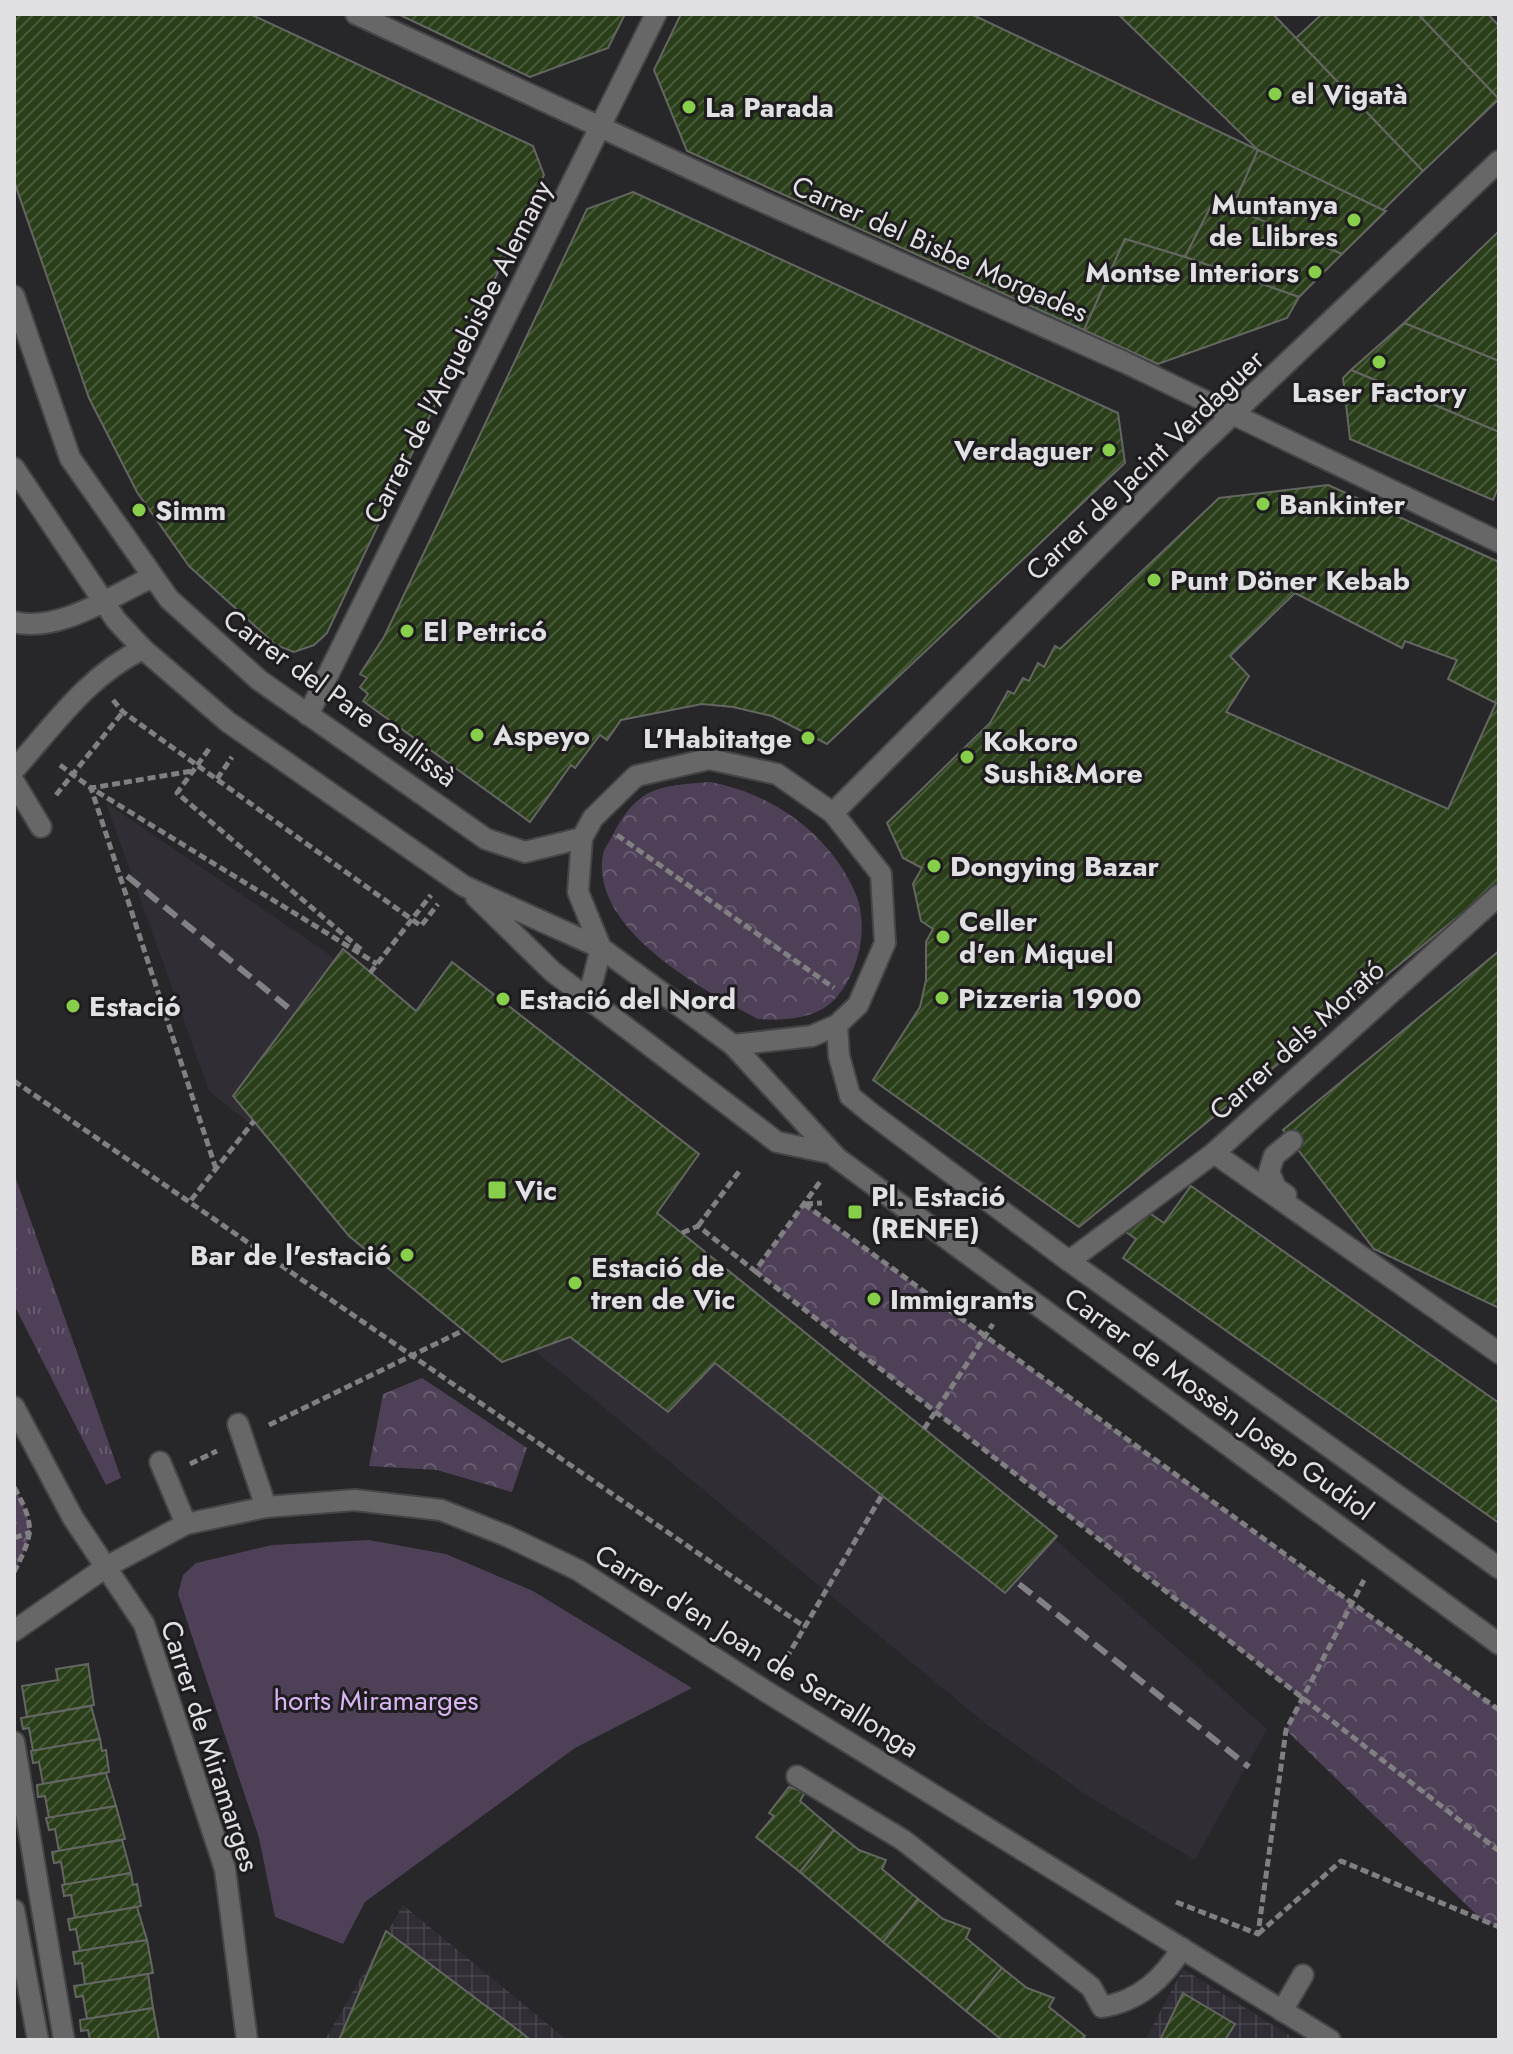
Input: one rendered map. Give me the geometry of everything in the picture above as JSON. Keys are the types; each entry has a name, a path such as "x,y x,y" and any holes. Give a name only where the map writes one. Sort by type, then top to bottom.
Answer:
{"street":[{"name":"Carrer del Bisbe Morgades","path":"356,14 1124,362 1499,542"},
{"name":"Carrer de l'Arquebisbe Alemany","path":"308,715 656,14"},
{"name":"Carrer de Jacint Verdaguer","path":"833,813 1192,453 1235,416 1499,161"},
{"name":"Carrer del Pare Gallissà","path":"14,296 70,458 153,577 184,615 259,680 503,847 534,851 582,838"},
{"path":"16,474 101,601 143,649 228,722 464,886 553,972 777,1142 830,1153"},
{"path":"14,622 32,627 58,621 153,577"},
{"path":"14,770 95,680 118,660 143,649"},
{"path":"588,999 601,948 578,892 582,838 593,818 636,776 709,759 777,774 833,813 881,874 885,943 858,1005 837,1025 787,1041 733,1045"},
{"path":"14,782 38,823"},
{"path":"464,886 601,948"},
{"name":"Carrer dels Morató","path":"1499,895 1214,1153 1499,1353"},
{"name":"Carrer de Mossèn Josep Gudiol","path":"601,948 733,1045 830,1153 1499,1644"},
{"name":"Carrer de Mossèn Josep Gudiol","path":"837,1025 839,1056 850,1096 1069,1261 1499,1568"},
{"path":"1292,1141 1274,1156 1269,1172 1276,1188 1488,1329 1499,1353"},
{"path":"1069,1261 1214,1153"},
{"name":"Carrer de Miramarges","path":"14,1407 73,1518 144,1624 225,1869 247,2040"},
{"path":"240,1430 266,1507"},
{"path":"163,1469 186,1524"},
{"name":"Carrer d'en Joan de Serrallonga","path":"14,1631 106,1567 186,1524 266,1507 355,1500 441,1510 578,1570 780,1700 1330,2040"},
{"path":"14,1742 64,2040"},
{"path":"797,1776 903,1840 1091,1987 1102,2007 1126,2003 1167,1974 1182,1948"},
{"path":"14,1910 38,2040"},
{"path":"1282,2011 1303,1975"}],"path":[{"path":"38,823 123,712 421,926 431,913"},
{"path":"209,749 177,793 377,964"},
{"path":"60,765 91,788 377,964"},
{"path":"91,788 192,771"},
{"path":"91,788 216,1169"},
{"path":"593,818 858,1005"},
{"path":"370,973 422,906"},
{"path":"14,1081 191,1200 805,1627 882,1495"},
{"path":"191,1200 254,1121"},
{"path":"682,1233 698,1226 741,1169"},
{"path":"755,1271 810,1194"},
{"path":"804,1204 822,1203"},
{"path":"804,1204 1499,1710"},
{"path":"698,1226 1499,1851"},
{"path":"924,1429 993,1324"},
{"path":"163,1469 240,1430 412,1356 464,1330"},
{"path":"14,1487 30,1515 31,1532 14,1572"},
{"path":"14,1538 31,1532"},
{"path":"1258,1934 1286,1730 1350,1602 1379,1556"},
{"path":"1258,1934 1341,1861 1499,1927"},
{"path":"1176,1902 1258,1934"}],"shaded area":[{"path":"106,803 323,950 1058,1542 1267,1729 1195,1860 1091,1798 986,1724 566,1376 209,1091"},
{"path":"403,1905 567,2040 325,2040"},
{"path":"1183,1969 1297,2040 1145,2040"}],"green space":[{"path":"710,782 755,796 796,819 830,851 855,892 862,920 855,964 842,990 817,1012 788,1019 758,1019 709,992 655,954 632,932 614,907 603,881 603,854 623,817 633,805 653,791"},
{"path":"14,1173 121,1478 106,1485 14,1305"},
{"path":"804,1204 1499,1710 1499,1927 1483,1921 1286,1730 1302,1698 755,1271"},
{"path":"422,1378 527,1448 512,1492 437,1470 369,1466 383,1394"},
{"path":"14,1487 26,1511 29,1529 25,1548 14,1572"},
{"name":"horts Miramarges","path":"369,1540 446,1554 533,1591 692,1688 575,1748 365,1902 343,1944 275,1917 259,1838 178,1594 183,1575 196,1563 272,1545"}],"building":[{"path":"14,14 250,14 533,146 544,175 327,633 314,645 294,652 276,645 189,566 137,492 89,398 14,181"},
{"path":"398,14 625,14 608,48 530,77"},
{"path":"681,14 971,14 1258,150 1232,208 1214,200 1185,257 1125,239 1084,330 687,151 654,70"},
{"name":"el Vigatà","path":"1118,14 1273,14 1423,171 1383,210 1258,150"},
{"path":"1322,14 1418,14 1499,99 1423,171 1296,38"},
{"path":"1418,14 1488,14 1499,26 1499,99"},
{"path":"1258,150 1386,211 1342,254 1232,208"},
{"path":"633,192 1118,413 1125,463 827,744 772,716 733,707 702,704 621,720 607,740 600,735 575,768 571,765 530,822 363,701 368,694 360,687 367,678 360,674 384,637 587,209"},
{"path":"1214,200 1342,254 1299,297 1185,257"},
{"path":"1499,231 1499,361 1404,323"},
{"path":"1125,239 1299,297 1287,318 1158,364 1084,330"},
{"path":"1404,323 1499,361 1499,432 1351,370"},
{"path":"1351,370 1499,432 1499,486 1493,500 1350,439 1343,378"},
{"path":"1328,485 1499,562 1499,883 1079,1227 873,1080 920,1007 926,980 926,942 933,929 921,921 913,884 922,868 903,858 887,823 990,723 1008,691 1014,694 1023,678 1029,681 1038,663 1044,667 1055,646 1060,649 1219,498","holes":["1295,593 1402,648 1405,641 1457,660 1448,679 1496,703 1448,809 1226,712 1249,676 1230,656"]},
{"name":"Estació de tren de Vic","path":"343,949 416,1011 452,962 699,1154 657,1213 1057,1536 1005,1593 715,1363 668,1412 570,1337 502,1362 349,1236 233,1096"},
{"path":"1499,951 1499,1308 1374,1249 1283,1130"},
{"path":"1191,1186 1499,1403 1499,1523 1123,1258 1136,1239 1126,1232 1142,1208 1164,1223"},
{"path":"88,1664 94,1705 27,1717 22,1686 58,1680 56,1669"},
{"path":"91,1706 100,1739 33,1751 29,1728 23,1729 21,1718"},
{"path":"100,1739 102,1751 106,1750 109,1772 43,1784 39,1762 33,1763 31,1751"},
{"path":"106,1773 116,1806 49,1818 45,1796 38,1797 37,1785"},
{"path":"789,1787 805,1792 800,1801 834,1830 800,1872 756,1837 774,1816 769,1813"},
{"path":"116,1806 125,1839 59,1851 55,1829 49,1830 46,1818"},
{"path":"834,1830 859,1850 886,1860 882,1869 918,1899 883,1942 800,1872"},
{"path":"122,1840 131,1873 65,1885 61,1862 54,1863 52,1852"},
{"path":"131,1873 133,1885 137,1884 141,1906 75,1918 71,1895 64,1896 62,1885"},
{"path":"918,1899 943,1919 970,1929 966,1938 1002,1968 966,2011 883,1942"},
{"path":"137,1907 147,1940 80,1951 76,1929 70,1930 68,1919"},
{"path":"386,1931 522,2033 530,2040 339,2040"},
{"path":"147,1940 153,1973 85,1985 82,1963 75,1964 73,1952"},
{"path":"1002,1968 1027,1988 1054,1998 1049,2007 1085,2036 1082,2040 1002,2040 966,2011"},
{"path":"148,1974 153,2008 87,2019 83,1996 76,1997 74,1986"},
{"path":"1183,1993 1235,2024 1225,2040 1160,2040"},
{"path":"153,2008 159,2040 90,2040 88,2030 81,2031 80,2020"}],"railway":[{"path":"127,876 291,1010"},
{"path":"1019,1584 1249,1767"}],"place":[{"name":"el Vigatà","path":"1275,94"},
{"name":"La Parada","path":"689,107"},
{"name":"Muntanya de Llibres","path":"1354,220"},
{"name":"Montse Interiors","path":"1315,272"},
{"name":"Laser Factory","path":"1379,362"},
{"name":"Verdaguer","path":"1109,450"},
{"name":"Bankinter","path":"1263,504"},
{"name":"Simm","path":"139,510"},
{"name":"Punt Döner Kebab","path":"1154,580"},
{"name":"El Petricó","path":"407,631"},
{"name":"Aspeyo","path":"477,735"},
{"name":"L'Habitatge","path":"808,738"},
{"name":"Kokoro Sushi&More","path":"967,757"},
{"name":"Dongying Bazar","path":"934,866"},
{"name":"Celler d'en Miquel","path":"943,937"},
{"name":"Pizzeria 1900","path":"942,998"},
{"name":"Estació del Nord","path":"503,999"},
{"name":"Estació","path":"73,1006"},
{"name":"Vic","path":"497,1190"},
{"name":"Pl. Estació (RENFE)","path":"855,1212"},
{"name":"Bar de l'estació","path":"407,1255"},
{"name":"Estació de tren de Vic","path":"575,1283"},
{"name":"Immigrants","path":"874,1299"}]}
